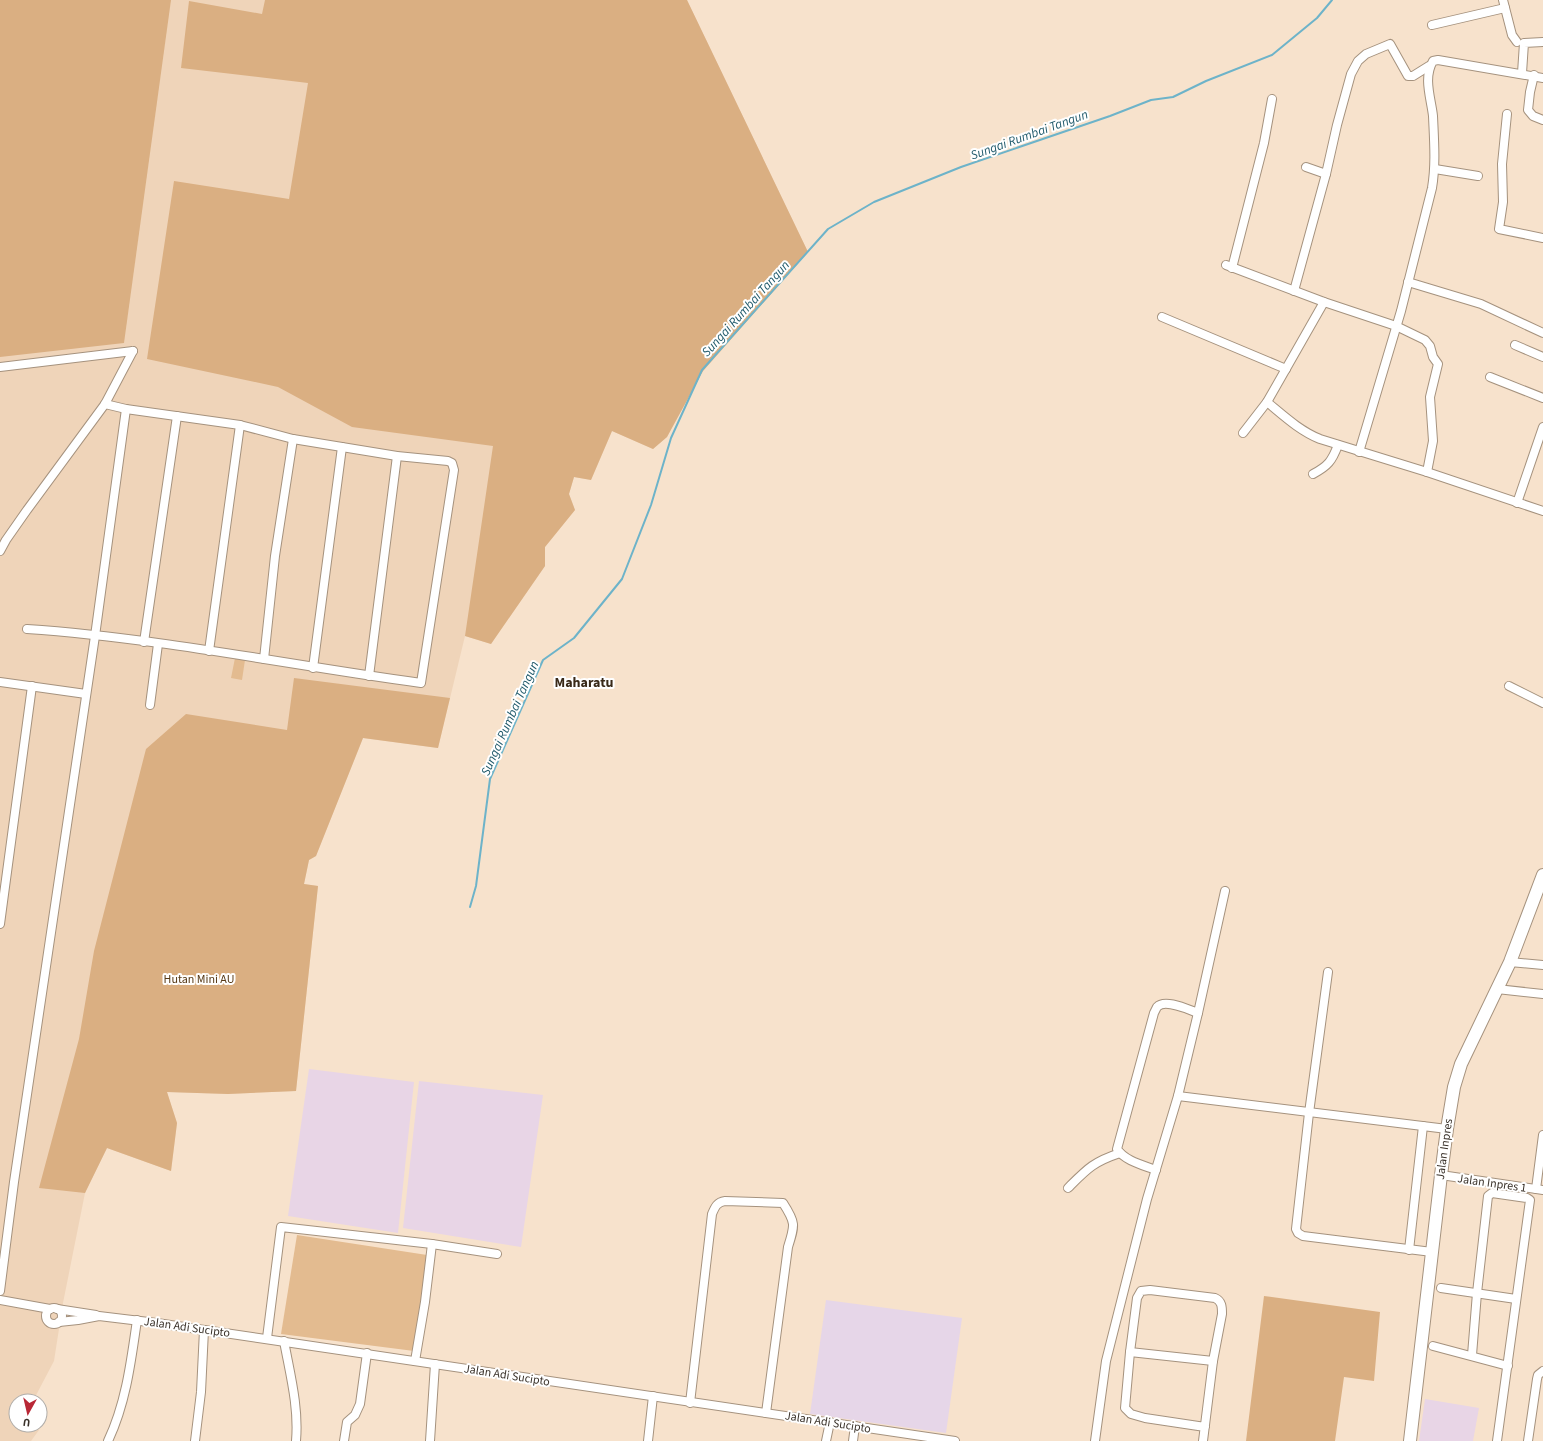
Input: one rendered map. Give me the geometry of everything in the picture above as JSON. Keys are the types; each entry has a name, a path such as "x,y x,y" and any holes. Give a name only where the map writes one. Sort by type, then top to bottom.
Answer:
{"main road":[{"name":"Jalan Inpres","path":"1410,1441 1447,1128 1457,1074 1510,962 1543,875"}],"street":[{"path":"1432,25 1504,4 1512,35 1517,42"},
{"path":"1522,73 1524,43 1543,42"},
{"path":"1294,291 1326,174 1337,125 1351,74 1358,61 1366,54 1390,44 1408,76 1413,76 1430,66"},
{"path":"1359,452 1396,326 1432,188 1435,169 1433,114 1428,89 1430,66 1433,61 1438,60 1522,73 1543,78"},
{"path":"1534,76 1528,110 1533,116 1543,120"},
{"path":"1272,99 1264,143 1229,266 1324,302 1396,326 1425,340 1430,346 1433,357 1438,364 1430,397 1433,441 1427,472"},
{"path":"1507,114 1502,164 1503,202 1499,229 1543,238"},
{"path":"1306,166 1326,174"},
{"path":"1435,169 1478,176"},
{"path":"1408,282 1478,303 1543,333"},
{"path":"1243,433 1268,402 1324,302"},
{"path":"1162,317 1286,369"},
{"path":"1515,345 1543,357"},
{"path":"0,367 133,351 105,404 27,510 0,551"},
{"path":"1490,377 1543,398"},
{"path":"1268,402 1297,427 1308,434 1359,452 1427,472 1543,512"},
{"path":"27,629 144,642 421,683 454,470 452,463 448,461 397,456 294,439 240,425 126,409 105,404"},
{"path":"0,1291 15,1175 95,636 126,409"},
{"path":"144,642 177,416"},
{"path":"209,651 240,425"},
{"path":"1518,503 1543,428"},
{"path":"264,659 276,556 294,439"},
{"path":"1313,474 1326,467 1334,457 1338,445"},
{"path":"313,668 342,447"},
{"path":"369,676 397,456"},
{"path":"150,705 158,644"},
{"path":"0,682 86,694"},
{"path":"0,924 32,686"},
{"path":"1509,686 1543,703"},
{"path":"1095,1441 1106,1361 1146,1199 1178,1096 1225,891"},
{"path":"1510,962 1543,965"},
{"path":"1328,972 1309,1113 1296,1229 1298,1233 1304,1236 1432,1252"},
{"path":"1497,989 1543,994"},
{"path":"1156,1170 1132,1161 1120,1153 1117,1149 1154,1013 1157,1007 1161,1004 1176,1005 1198,1013"},
{"path":"1178,1096 1309,1113 1447,1128"},
{"path":"1409,1250 1423,1126"},
{"path":"1539,1190 1543,1135"},
{"path":"1068,1188 1087,1168 1106,1158 1120,1153"},
{"name":"Jalan Inpres 1","path":"1441,1175 1539,1190"},
{"path":"1472,1355 1477,1293 1488,1196 1492,1193 1527,1198 1530,1200 1529,1218 1516,1299 1498,1441"},
{"path":"690,1403 712,1214 719,1202 725,1201 783,1203 792,1216 794,1228 788,1247 766,1413"},
{"path":"267,1338 281,1227 432,1244 497,1254"},
{"path":"415,1361 425,1302 432,1244"},
{"path":"1441,1288 1516,1299"},
{"path":"1203,1441 1205,1427 1213,1361 1222,1314 1222,1306 1219,1300 1215,1298 1150,1290 1141,1291 1137,1298 1125,1408 1131,1414 1205,1427"},
{"path":"0,1300 99,1316"},
{"path":"54,1309 62,1315 60,1322 52,1324 48,1321 46,1313 54,1309"},
{"name":"Jalan Adi Sucipto","path":"60,1322 99,1316 137,1320 267,1338 653,1396 690,1403 955,1441"},
{"path":"108,1441 122,1406 130,1370 137,1320"},
{"path":"195,1441 201,1392 204,1330"},
{"path":"284,1341 297,1409 298,1424 296,1441"},
{"path":"1433,1346 1472,1355 1508,1366"},
{"path":"1130,1352 1213,1361"},
{"path":"344,1441 347,1422 356,1414 360,1404 367,1353"},
{"path":"430,1441 435,1364"},
{"path":"1528,1441 1537,1379 1538,1375 1543,1371"},
{"path":"648,1441 653,1396"},
{"path":"826,1441 830,1422"},
{"path":"853,1441 855,1426"}],"shaded area":[{"path":"0,0 687,0 808,252 703,371 667,437 653,449 612,431 591,480 574,477 569,494 575,510 545,547 545,566 491,644 465,636 438,748 363,738 316,856 309,860 304,884 318,886 296,1091 228,1094 167,1092 177,1123 171,1171 107,1148 85,1193 63,1303 54,1361 37,1393 8,1393 8,1433 37,1433 31,1441 0,1441"},
{"path":"235,658 245,660 242,680 231,678"},
{"path":"309,1069 414,1082 398,1233 288,1216"},
{"path":"419,1081 543,1095 521,1247 403,1228"},
{"path":"297,1235 427,1255 414,1351 281,1334"},
{"path":"826,1300 962,1318 946,1433 810,1414"},
{"path":"1425,1399 1479,1408 1473,1441 1419,1441"}],"green space":[{"path":"0,0 171,0 124,343 0,357"},
{"path":"265,0 687,0 808,252 703,371 667,437 653,449 612,431 591,480 574,477 569,494 575,510 545,547 545,566 491,644 465,636 493,446 352,427 278,387 147,359 174,181 289,199 308,83 181,68 189,1 262,14"},
{"name":"Hutan Mini AU","path":"294,678 450,698 438,748 363,738 316,856 309,860 304,884 318,886 296,1091 228,1094 167,1092 177,1123 171,1171 107,1148 85,1193 39,1188 79,1039 94,951 146,749 186,714 287,730"},
{"path":"1264,1296 1380,1312 1374,1381 1344,1377 1335,1441 1246,1441"}],"waterway":[{"name":"Sungai Rumbai Tangun","path":"470,907 476,886 490,779 543,660 574,638 622,579 651,505 671,438 702,370 828,229 874,202 961,167 1110,116 1151,100 1173,97 1206,81 1272,55 1317,18 1332,0"}],"district":[{"name":"Maharatu","path":"584,682"}]}
